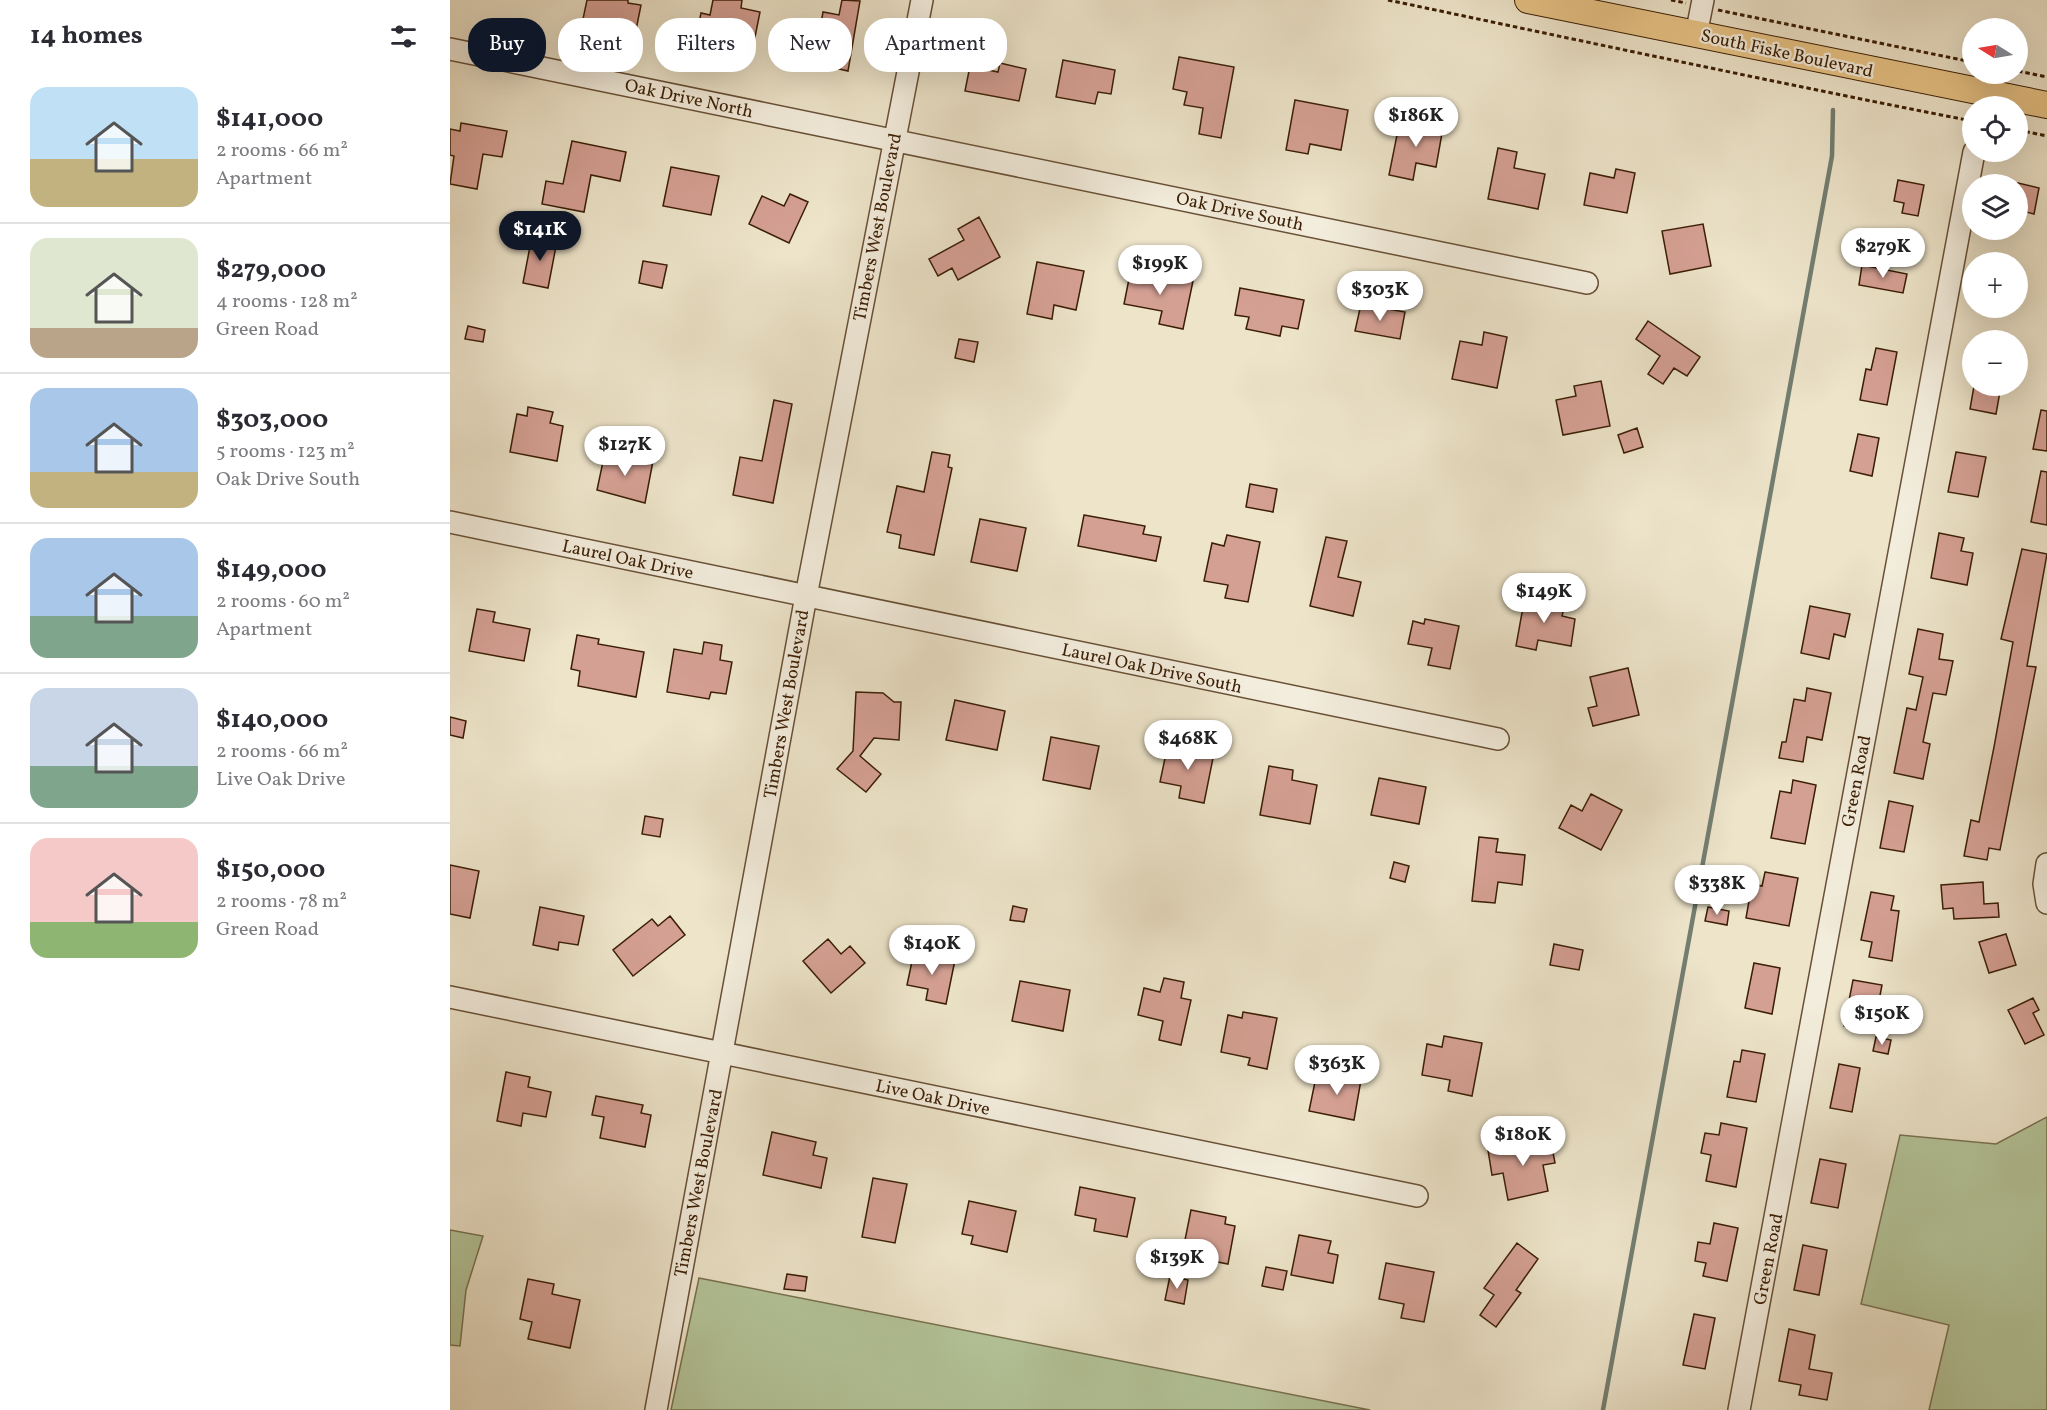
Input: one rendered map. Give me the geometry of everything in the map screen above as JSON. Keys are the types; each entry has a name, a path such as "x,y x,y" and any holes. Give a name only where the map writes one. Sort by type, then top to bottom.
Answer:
{"main road":[{"name":"South Fiske Boulevard","path":"1528,0 1696,35 1965,96"},
{"name":"South Fiske Boulevard","path":"2028,104 2047,105"}],"street":[{"name":"Timbers West Boulevard","path":"656,1410 806,596 922,0"},
{"path":"1696,35 1702,4"},
{"name":"Oak Drive North","path":"450,49 893,140"},
{"name":"Oak Drive South","path":"893,140 1587,283"},
{"name":"Green Road","path":"1739,1410 1972,162"},
{"name":"Laurel Oak Drive","path":"450,522 806,596"},
{"name":"Laurel Oak Drive South","path":"806,596 1498,739"},
{"path":"2047,864 2044,884 2047,903"},
{"name":"Live Oak Drive","path":"450,997 1417,1196"}],"path":[{"path":"1388,0 1800,85 1883,105 1962,119"},
{"path":"1671,0 1702,4 1962,60"},
{"path":"2028,73 2047,77"},
{"path":"2028,132 2047,136"}],"green space":[{"path":"2047,1117 2047,1410 1929,1410 1949,1325 1861,1304 1900,1135 1996,1144"},
{"path":"450,1230 483,1236 466,1290 460,1346 450,1345"},
{"path":"699,1278 1370,1410 671,1410"}],"building":[{"path":"587,0 628,0 628,3 641,5 638,18 583,18"},
{"path":"713,0 742,0 741,8 760,12 756,32 756,18 700,18 701,13 710,15"},
{"path":"842,0 860,1 852,48 852,18 822,18 823,12 839,15"},
{"path":"1179,57 1234,67 1221,138 1199,134 1203,108 1184,105 1187,92 1173,89"},
{"path":"1063,60 1115,70 1111,94 1098,92 1095,104 1056,97"},
{"path":"1007,65 1026,69 1019,101 965,91 969,72 1007,72"},
{"path":"1295,100 1348,110 1341,150 1310,144 1308,154 1286,150"},
{"path":"1422,118 1444,122 1436,167 1416,163 1413,180 1389,175 1399,125 1420,129"},
{"path":"461,123 507,131 502,157 483,154 477,189 450,184 454,156 450,155 450,129 460,131"},
{"path":"572,141 626,152 620,181 591,175 584,212 542,204 546,181 563,184"},
{"path":"1498,148 1517,152 1514,168 1545,174 1538,209 1488,199"},
{"path":"671,167 719,176 711,215 663,206"},
{"path":"1616,169 1635,173 1627,213 1584,205 1590,173 1614,178"},
{"path":"1898,180 1924,185 1918,216 1902,213 1904,203 1894,201"},
{"path":"2028,185 2039,188 2034,214 2028,212"},
{"path":"790,194 808,202 789,243 749,224 762,196 784,206"},
{"path":"979,217 1000,257 958,280 952,268 938,276 929,259 964,240 958,229"},
{"path":"1703,224 1711,266 1670,274 1662,231"},
{"path":"532,236 557,241 548,288 523,283"},
{"path":"643,261 667,265 662,288 639,283"},
{"path":"1037,262 1084,271 1076,310 1054,305 1052,319 1027,314"},
{"path":"1862,265 1907,274 1903,293 1859,285"},
{"path":"1131,269 1193,281 1183,329 1159,324 1162,311 1124,304"},
{"path":"1240,288 1304,300 1298,329 1282,326 1280,336 1246,329 1249,317 1235,315"},
{"path":"1361,304 1405,312 1400,339 1355,331"},
{"path":"1648,321 1700,357 1687,376 1674,368 1663,384 1648,374 1660,356 1636,339"},
{"path":"468,326 485,330 483,342 465,339"},
{"path":"1484,332 1507,337 1497,388 1452,379 1460,341 1482,345"},
{"path":"959,339 978,342 974,362 955,358"},
{"path":"1876,348 1897,352 1887,405 1860,400 1866,369 1871,370"},
{"path":"1601,381 1610,426 1563,435 1556,400 1576,396 1574,386"},
{"path":"1972,396 1999,396 1996,414 1970,409"},
{"path":"774,400 792,404 773,503 733,495 740,457 762,461"},
{"path":"528,407 553,412 550,423 563,426 557,461 510,452 517,414 527,416"},
{"path":"2041,410 2047,411 2047,451 2033,449"},
{"path":"1637,428 1643,447 1624,453 1618,435"},
{"path":"1858,434 1879,438 1872,476 1850,471"},
{"path":"605,452 653,461 645,503 597,490"},
{"path":"932,452 950,455 948,467 952,468 934,555 899,548 901,535 887,532 897,486 924,492"},
{"path":"1956,452 1986,457 1978,497 1948,492"},
{"path":"2041,471 2047,472 2047,525 2031,522"},
{"path":"1250,484 1277,489 1273,512 1246,507"},
{"path":"1084,515 1145,526 1143,534 1161,537 1156,561 1078,546"},
{"path":"980,519 1026,528 1017,571 971,562"},
{"path":"1939,533 1964,538 1961,551 1973,553 1967,585 1931,578"},
{"path":"1227,535 1260,542 1248,602 1225,598 1228,585 1204,581 1212,543 1224,546"},
{"path":"1326,537 1347,541 1338,577 1361,582 1353,616 1310,606"},
{"path":"2022,549 2047,554 2027,666 2036,667 2000,850 1989,848 1987,860 1964,856 1971,820 1979,822 1994,747 2013,642 2001,639"},
{"path":"1525,596 1565,604 1562,616 1575,619 1571,646 1538,640 1536,650 1516,646"},
{"path":"1810,606 1850,614 1845,637 1834,634 1829,659 1801,653"},
{"path":"477,609 495,612 493,622 530,629 524,661 469,651"},
{"path":"1425,619 1459,626 1450,669 1428,665 1432,648 1408,644 1413,621 1424,624"},
{"path":"1918,629 1943,634 1939,659 1953,661 1946,695 1933,693 1923,742 1930,744 1923,779 1894,773 1907,708 1916,710 1923,677 1909,674"},
{"path":"577,635 599,639 598,644 644,652 636,697 578,686 580,671 571,669"},
{"path":"704,642 722,645 720,660 732,662 726,694 711,692 709,699 667,692 674,649 702,654"},
{"path":"1628,668 1639,715 1593,726 1588,708 1597,706 1590,677"},
{"path":"1807,688 1831,693 1822,740 1807,737 1803,762 1779,758 1782,742 1786,742 1794,699 1805,701"},
{"path":"856,692 883,693 894,702 901,702 899,740 874,738 860,756 881,774 866,792 837,769 853,751"},
{"path":"955,700 1005,711 997,750 946,740"},
{"path":"450,717 466,721 463,738 450,735"},
{"path":"1051,737 1099,746 1090,789 1043,780"},
{"path":"1168,744 1214,753 1204,803 1179,798 1181,786 1160,782"},
{"path":"1269,766 1293,770 1292,780 1317,785 1310,824 1260,815"},
{"path":"1379,778 1426,787 1419,824 1371,815"},
{"path":"1793,780 1816,785 1805,844 1771,838 1780,791 1791,793"},
{"path":"1591,794 1622,810 1601,850 1559,828 1571,805 1582,811"},
{"path":"1889,801 1913,806 1904,852 1880,848"},
{"path":"645,816 663,819 660,837 642,834"},
{"path":"1479,837 1498,839 1496,852 1525,855 1522,885 1498,882 1495,903 1472,901"},
{"path":"1394,862 1409,866 1405,882 1390,878"},
{"path":"450,865 479,871 470,918 450,914"},
{"path":"1765,872 1798,878 1789,926 1746,918 1752,884 1762,886"},
{"path":"1983,882 1984,904 1998,903 1999,917 1954,919 1953,908 1943,909 1941,885"},
{"path":"1871,892 1894,896 1891,910 1899,911 1892,961 1869,957 1872,942 1861,940"},
{"path":"1013,906 1027,909 1024,922 1010,920"},
{"path":"540,907 584,916 578,945 559,942 558,950 533,945"},
{"path":"1708,907 1729,911 1727,925 1705,921"},
{"path":"670,916 685,935 633,976 613,950 652,919 658,926"},
{"path":"2006,934 2016,965 1989,973 1979,942"},
{"path":"828,939 841,954 850,946 865,963 831,993 803,961"},
{"path":"1554,944 1583,950 1579,970 1550,965"},
{"path":"914,952 955,960 946,1004 926,1000 928,989 907,985"},
{"path":"1754,963 1780,968 1772,1014 1745,1008"},
{"path":"1164,978 1184,982 1181,998 1191,1000 1181,1045 1159,1040 1163,1021 1138,1015 1144,988 1160,992"},
{"path":"1853,980 1882,985 1873,1032 1844,1026"},
{"path":"1020,981 1070,990 1063,1031 1012,1021"},
{"path":"2033,998 2039,1010 2033,1013 2044,1035 2025,1044 2008,1010"},
{"path":"1243,1012 1277,1018 1267,1069 1248,1065 1250,1058 1221,1052 1228,1015 1242,1018"},
{"path":"1444,1036 1482,1043 1472,1096 1448,1091 1450,1080 1422,1075 1427,1044 1442,1047"},
{"path":"1876,1037 1891,1040 1888,1054 1873,1051"},
{"path":"1742,1050 1765,1054 1756,1102 1727,1097 1734,1061 1740,1062"},
{"path":"1839,1064 1860,1068 1852,1112 1830,1108"},
{"path":"1340,1070 1362,1074 1354,1120 1309,1111 1316,1077 1338,1081"},
{"path":"506,1072 530,1077 528,1087 551,1092 546,1117 523,1113 521,1126 497,1121"},
{"path":"596,1096 643,1105 641,1113 651,1115 645,1147 600,1138 604,1117 592,1115"},
{"path":"1721,1123 1747,1128 1736,1187 1706,1181 1711,1155 1701,1153 1705,1133 1719,1135"},
{"path":"772,1132 816,1142 813,1155 827,1158 821,1188 763,1175"},
{"path":"1550,1137 1555,1163 1543,1165 1548,1191 1508,1200 1503,1173 1492,1175 1488,1150"},
{"path":"1820,1159 1846,1164 1838,1208 1811,1203"},
{"path":"873,1178 907,1184 895,1243 862,1237"},
{"path":"1080,1187 1135,1198 1127,1237 1094,1231 1096,1219 1075,1215"},
{"path":"969,1201 1016,1211 1007,1252 971,1244 973,1236 962,1234"},
{"path":"1191,1210 1226,1217 1225,1224 1235,1226 1228,1264 1192,1257 1194,1247 1184,1245"},
{"path":"1714,1223 1738,1228 1727,1281 1703,1276 1706,1263 1695,1261 1698,1242 1710,1244"},
{"path":"1299,1235 1331,1241 1328,1253 1338,1255 1333,1283 1291,1275"},
{"path":"1517,1243 1538,1259 1516,1290 1521,1293 1496,1327 1480,1315 1494,1295 1484,1288"},
{"path":"1803,1245 1827,1250 1819,1295 1794,1290"},
{"path":"1386,1263 1434,1272 1424,1322 1401,1318 1404,1304 1379,1299"},
{"path":"1266,1267 1287,1271 1283,1290 1262,1286"},
{"path":"787,1274 807,1277 805,1291 784,1289"},
{"path":"1170,1276 1188,1280 1184,1304 1165,1300"},
{"path":"528,1279 554,1284 552,1294 580,1300 570,1348 528,1339 532,1322 520,1319"},
{"path":"1694,1314 1715,1318 1705,1369 1683,1365"},
{"path":"1789,1329 1815,1335 1809,1369 1832,1373 1827,1400 1799,1395 1801,1385 1779,1381"}],"waterway":[{"path":"1603,1410 1832,156 1833,110"}]}
